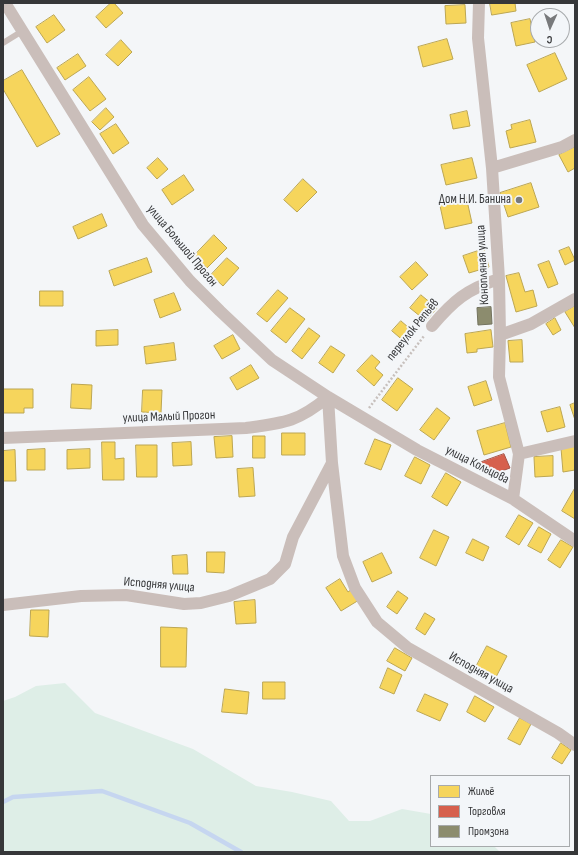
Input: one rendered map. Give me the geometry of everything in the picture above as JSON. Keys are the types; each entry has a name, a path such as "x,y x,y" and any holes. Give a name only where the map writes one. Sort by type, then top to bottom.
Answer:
{"street":[{"name":"улица Большой Прогон","path":"5,3 24,30 142,225 190,281 272,360 328,397 364,418"},
{"name":"Конопляная улица","path":"479,3 478,38 492,168 499,279 499,377 519,454 513,499"},
{"path":"492,168 562,147 575,140"},
{"name":"переулок Репьёв","path":"432,326 450,306 478,286 499,279"},
{"path":"500,335 531,324 575,299"},
{"name":"улица Малый Прогон","path":"3,438 246,428 283,423 310,412 328,397"},
{"name":"Исподняя улица","path":"328,397 332,463 343,556 354,588 377,622 408,648 558,733 575,745"},
{"name":"улица Кольцова","path":"364,418 417,450 513,499 575,541"},
{"path":"519,454 575,442"},
{"name":"Исподняя улица","path":"3,605 81,596 126,595 184,604 201,603 229,596 270,580 286,564 293,537 332,463"}],"lane":[{"path":"3,43 24,30"}],"path":[{"name":"переулок Репьёв","path":"364,418 370,407 432,326"}],"shaded area":[{"path":"65,683 95,713 193,749 256,786 331,801 349,821 370,821 402,809 430,814 430,847 495,847 500,852 3,852 3,701 15,697 36,686"}],"building: Жильё":[{"path":"111,3 114,3 123,13 106,28 96,17"},
{"path":"490,3 515,3 516,11 492,15"},
{"path":"465,5 466,23 446,24 445,6"},
{"path":"54,15 65,30 47,43 36,27"},
{"path":"530,19 530,43 516,46 511,23"},
{"path":"447,39 453,59 423,67 418,47"},
{"path":"121,40 132,52 118,66 106,55"},
{"path":"555,53 567,79 539,92 527,65"},
{"path":"78,54 86,66 65,80 57,68"},
{"path":"22,70 60,134 37,147 3,89 3,81"},
{"path":"89,77 106,99 90,111 73,90"},
{"path":"106,108 114,117 100,130 92,122"},
{"path":"467,111 470,126 453,129 450,115"},
{"path":"530,120 536,142 510,148 506,131 512,129 511,125"},
{"path":"116,124 129,143 113,154 100,134"},
{"path":"575,147 575,168 568,172 559,155"},
{"path":"158,158 168,169 157,179 147,168"},
{"path":"472,158 477,178 446,185 441,165"},
{"path":"184,175 194,190 172,205 162,190"},
{"path":"303,179 317,192 297,212 284,200"},
{"name":"Дом Н.И. Банина","path":"531,183 539,207 508,217 500,193"},
{"path":"466,196 472,223 445,229 439,201"},
{"path":"102,214 107,226 78,239 73,227"},
{"path":"214,235 227,248 207,268 194,256"},
{"path":"569,247 575,260 565,265 559,251"},
{"path":"484,249 489,267 469,273 463,256"},
{"path":"147,258 152,272 114,286 109,271"},
{"path":"227,258 239,268 223,286 211,275"},
{"path":"549,261 558,284 548,288 538,265"},
{"path":"416,262 428,275 412,290 400,277"},
{"path":"519,273 525,292 533,290 537,306 516,312 506,276"},
{"path":"278,290 288,298 267,322 257,314"},
{"path":"40,291 63,291 63,306 40,306"},
{"path":"174,293 181,310 160,318 154,300"},
{"path":"421,295 437,308 426,321 410,308"},
{"path":"575,306 575,328 565,312"},
{"path":"290,308 305,319 286,343 271,331"},
{"path":"555,318 561,330 553,335 546,324"},
{"path":"401,321 415,333 406,343 392,331"},
{"path":"309,328 320,336 302,359 292,351"},
{"path":"118,330 118,345 96,346 96,331"},
{"path":"491,330 493,347 477,349 477,352 467,353 465,334"},
{"path":"233,335 240,349 222,359 214,346"},
{"path":"522,340 523,362 510,362 508,341"},
{"path":"174,343 176,360 146,364 144,347"},
{"path":"331,346 345,355 333,373 319,363"},
{"path":"372,355 380,362 375,368 383,375 374,386 357,371"},
{"path":"251,365 259,378 237,390 230,378"},
{"path":"398,378 413,389 397,411 382,400"},
{"path":"486,381 492,400 474,406 468,387"},
{"path":"72,384 92,385 91,409 71,408"},
{"path":"3,389 33,389 33,408 24,408 24,413 3,413"},
{"path":"143,390 162,390 161,413 142,412"},
{"path":"575,403 575,420 570,405"},
{"path":"560,407 565,427 547,432 541,412"},
{"path":"437,408 450,418 434,440 420,430"},
{"path":"505,423 511,447 484,455 477,431"},
{"path":"282,433 305,433 305,455 282,455"},
{"path":"232,436 233,457 216,458 214,437"},
{"path":"253,436 265,436 265,458 253,458"},
{"path":"375,439 391,445 381,470 365,464"},
{"path":"102,442 115,442 115,459 124,458 124,480 103,480"},
{"path":"191,442 192,465 173,466 172,443"},
{"path":"136,445 157,445 157,477 137,477"},
{"path":"575,447 575,470 563,472 561,448"},
{"path":"45,449 45,470 27,470 27,450"},
{"path":"90,449 90,468 67,469 67,450"},
{"path":"15,450 16,481 3,481 3,451"},
{"path":"553,456 553,476 535,477 534,457"},
{"path":"415,457 430,465 421,484 405,476"},
{"path":"253,468 255,496 239,497 237,469"},
{"path":"446,473 461,482 447,506 432,497"},
{"path":"575,488 575,519 562,511"},
{"path":"519,515 533,523 519,545 506,537"},
{"path":"539,527 551,534 541,553 528,546"},
{"path":"434,530 449,537 436,566 420,558"},
{"path":"473,539 489,547 483,561 466,553"},
{"path":"561,540 573,547 560,568 548,560"},
{"path":"207,552 225,552 224,573 207,572"},
{"path":"382,553 392,573 372,582 363,562"},
{"path":"187,555 188,574 173,574 172,556"},
{"path":"340,579 348,592 352,589 359,600 341,611 326,588"},
{"path":"398,591 408,598 397,614 387,607"},
{"path":"255,600 256,623 236,624 234,602"},
{"path":"31,610 49,610 48,637 30,636"},
{"path":"425,613 435,619 425,635 416,629"},
{"path":"161,627 187,628 186,667 161,667"},
{"path":"487,646 507,656 496,677 476,667"},
{"path":"395,648 412,658 405,671 387,661"},
{"path":"388,668 402,675 394,694 380,688"},
{"path":"263,682 285,682 285,699 263,699"},
{"path":"225,689 249,692 247,714 222,712"},
{"path":"425,694 448,704 440,721 417,711"},
{"path":"475,696 494,707 485,722 467,712"},
{"path":"520,718 531,724 520,745 508,739"},
{"path":"561,743 571,750 562,764 552,758"}],"building: Торговля":[{"path":"504,454 510,468 491,475 480,468 479,463"}],"building: Промзона":[{"path":"491,307 492,324 478,325 477,308"}],"waterway":[{"path":"3,802 13,797 102,791 190,823 241,852"}],"place":[{"name":"Дом Н.И. Банина","path":"519,200"}]}
